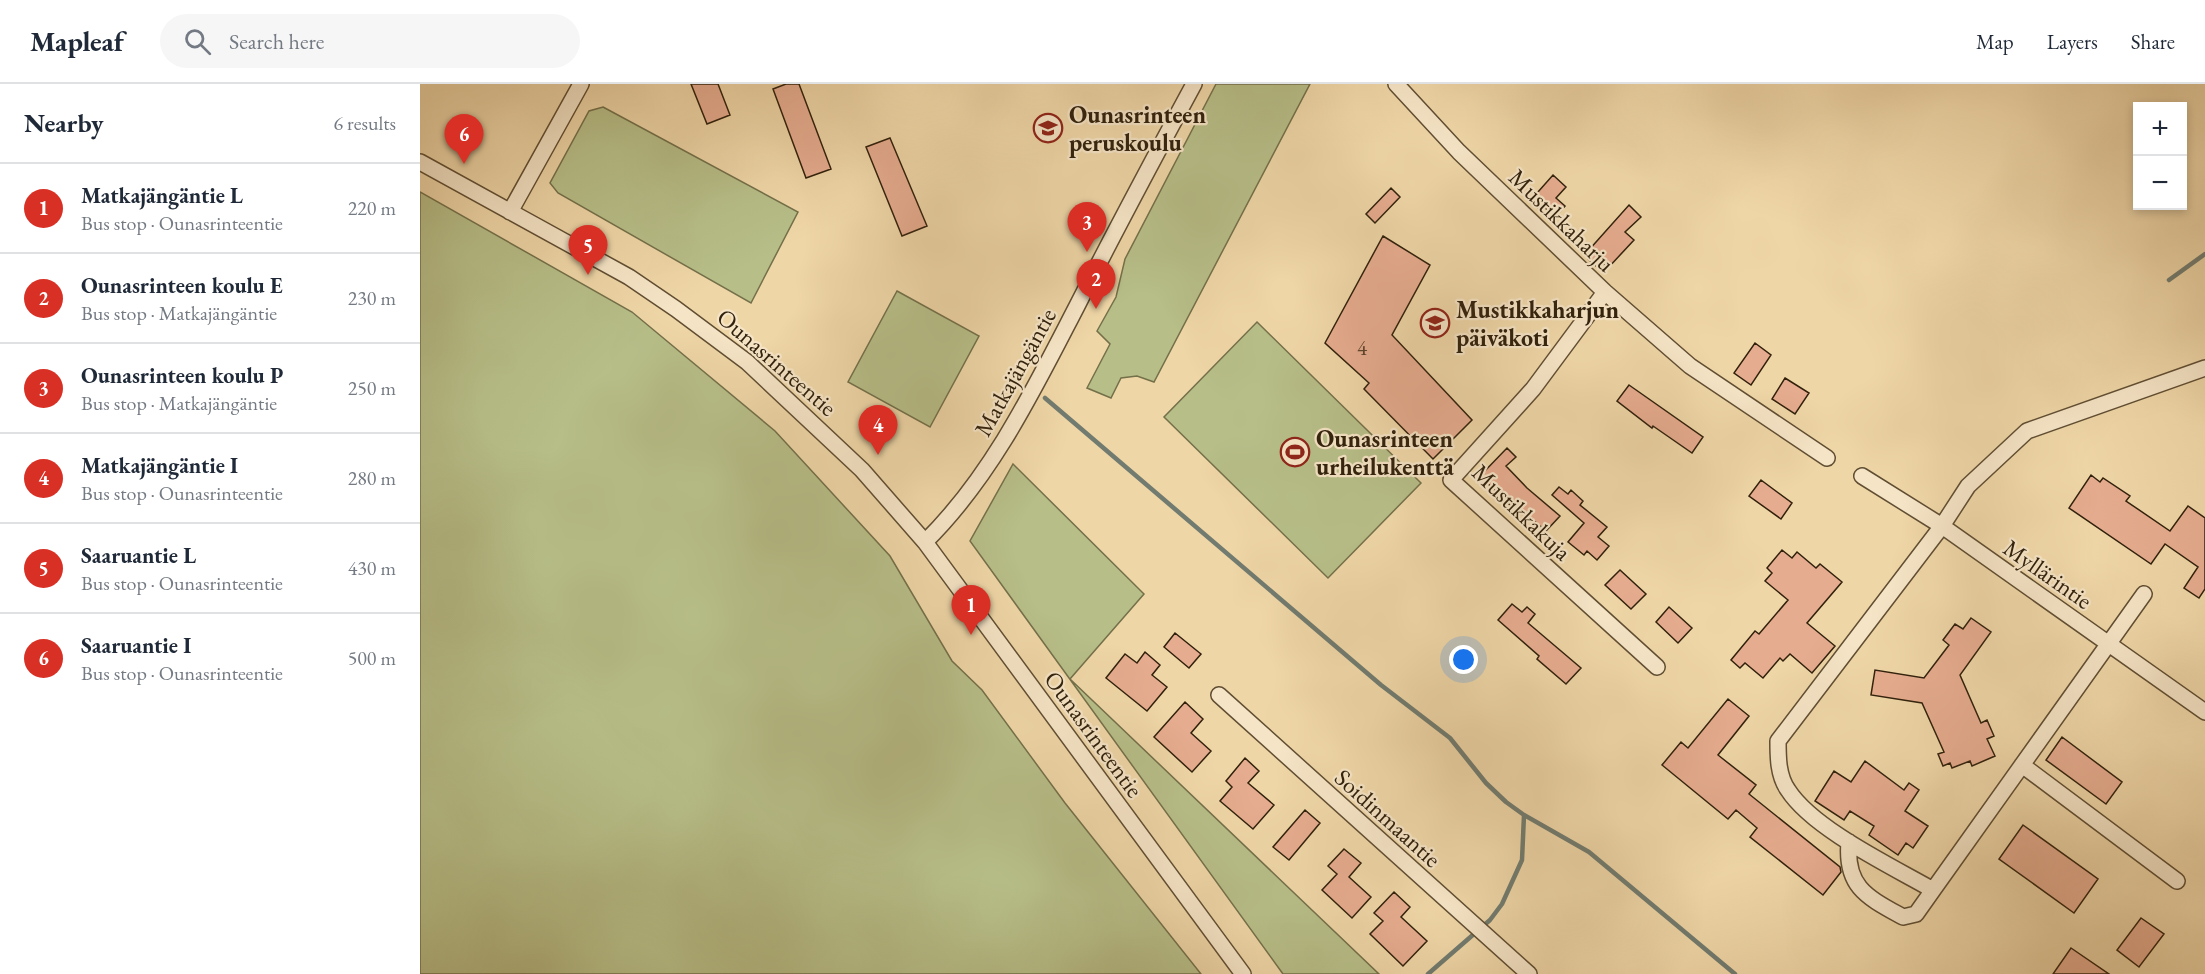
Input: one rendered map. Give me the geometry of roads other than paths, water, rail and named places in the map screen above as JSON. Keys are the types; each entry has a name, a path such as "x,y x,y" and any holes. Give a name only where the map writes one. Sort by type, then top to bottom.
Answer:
{"street":[{"path":"510,212 581,84"},
{"name":"Matkajängäntie","path":"925,542 966,498 1006,435 1038,380 1194,84"},
{"name":"Mustikkaharju","path":"1396,84 1459,152 1605,292 1690,366 1827,458"},
{"name":"Ounasrinteentie","path":"420,162 629,277 676,309 730,348 780,391 855,463 925,542 1243,974"},
{"name":"Mustikkakuja","path":"1605,292 1533,389 1450,480 1657,667"},
{"path":"1934,890 1849,842 1810,813 1787,790 1781,774 1778,741 1942,526 1968,486 2027,432 2205,368"},
{"name":"Myllärintie","path":"1862,476 1942,526 2205,712"},
{"path":"1849,842 1847,860 1851,874 1863,892 1903,917 1916,914 2144,594"},
{"name":"Soidinmaantie","path":"1219,694 1529,974"},
{"path":"2022,765 2177,881"}],"waterway":[{"path":"2169,280 2205,254"},
{"path":"1045,398 1381,685 1450,738 1486,783 1506,802 1524,815 1589,852 1735,974"},
{"path":"1428,974 1490,920 1502,904 1522,860 1524,815"}],"place":[{"name":"Ounasrinteen peruskoulu","path":"1048,128"},
{"name":"Saaruantie I","path":"464,164"},
{"name":"Ounasrinteen koulu P","path":"1087,252"},
{"name":"Saaruantie L","path":"588,275"},
{"name":"Ounasrinteen koulu E","path":"1096,309"},
{"name":"Mustikkaharjun päiväkoti","path":"1435,323"},
{"name":"Ounasrinteen urheilukenttä","path":"1295,452"},
{"name":"Matkajängäntie I","path":"878,455"},
{"name":"Matkajängäntie L","path":"971,635"}]}
